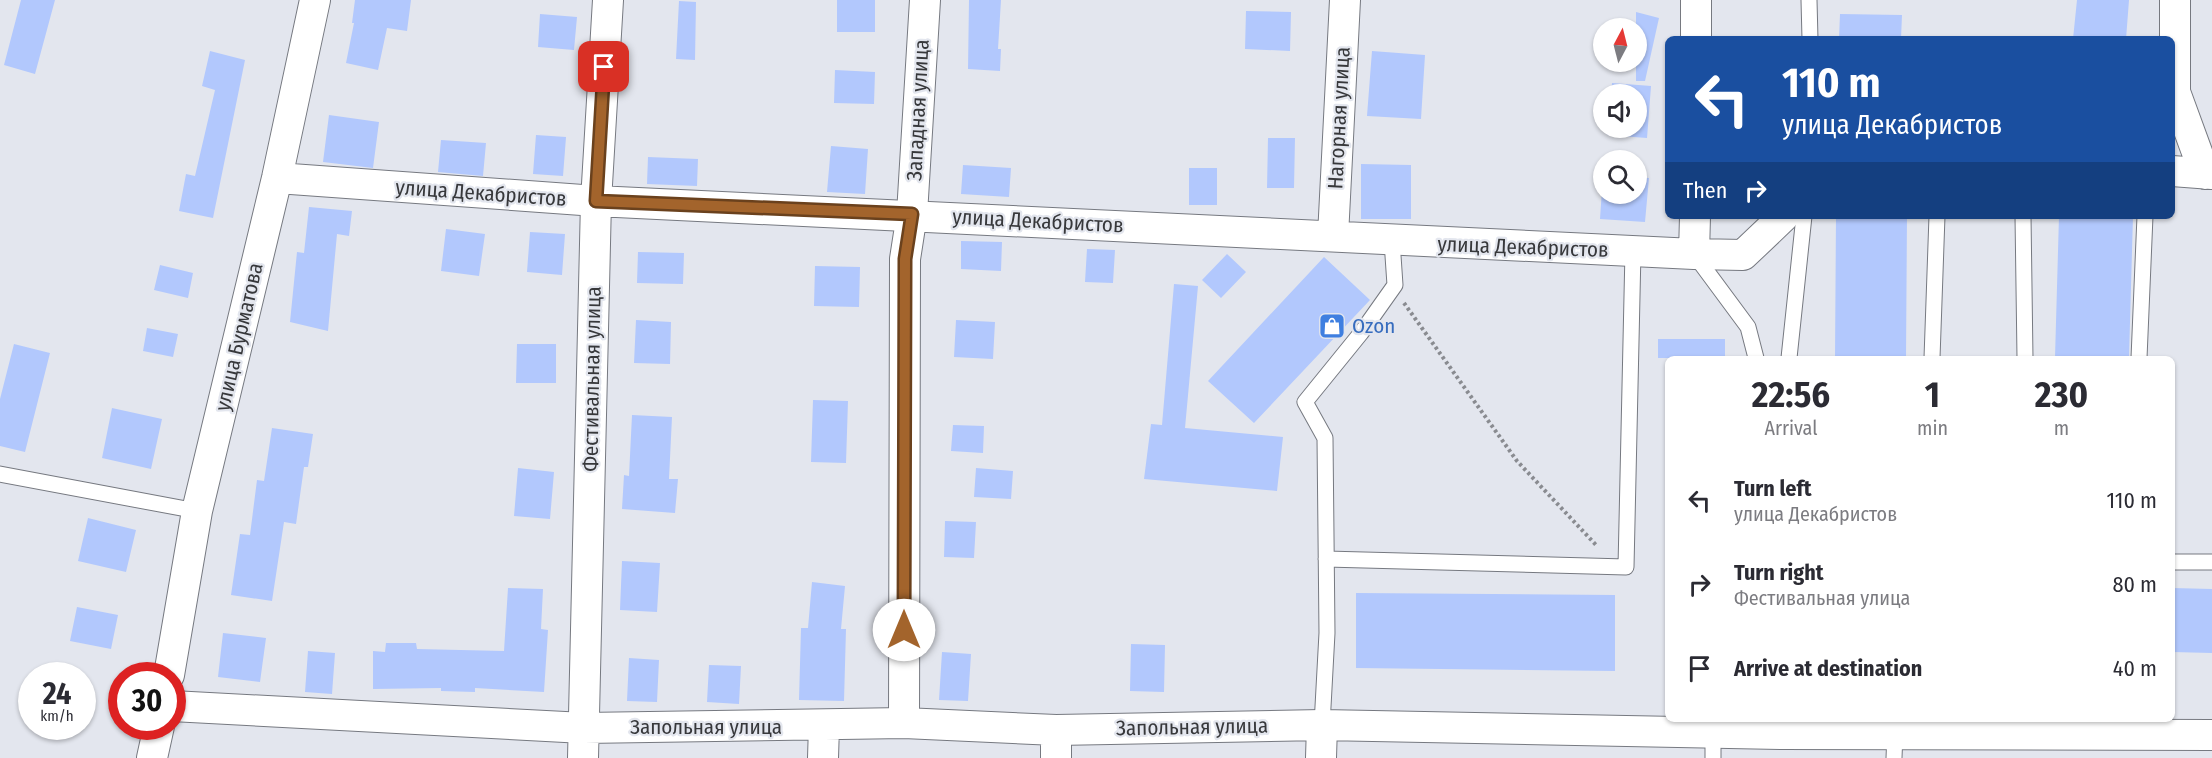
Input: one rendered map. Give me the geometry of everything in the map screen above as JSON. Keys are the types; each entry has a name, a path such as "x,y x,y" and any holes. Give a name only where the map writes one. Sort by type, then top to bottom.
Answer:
{"street":[{"name":"улица Бурматова","path":"171,662 197,511 277,178 315,0"},
{"name":"Фестивальная улица","path":"583,758 596,201 608,0"},
{"name":"Западная улица","path":"904,723 905,259 912,214 925,0"},
{"name":"Нагорная улица","path":"1332,237 1345,0"},
{"path":"1696,0 1696,36"},
{"path":"2175,0 2175,92 2208,174 2175,171"},
{"name":"улица Декабристов","path":"277,178 596,201 912,214 1392,241 1694,254 1743,255 1781,219"},
{"path":"1694,254 1695,219"},
{"name":"Запольная улица","path":"186,707 584,728 904,723 1056,744 1322,725 1713,745 1781,726 1895,745 2212,735"},
{"path":"1321,758 1322,725"},
{"path":"823,758 824,726"},
{"path":"152,758 156,740"}],"lane":[{"path":"1809,0 1810,36"},
{"path":"1789,356 1804,219"},
{"path":"1932,356 1937,219"},
{"path":"2023,219 2025,356"},
{"path":"2139,356 2145,219"},
{"path":"1322,725 1327,633 1324,438 1305,402 1362,333 1393,287 1392,241"},
{"path":"1326,559 1626,567 1634,251"},
{"path":"1694,254 1748,327 1755,356"},
{"path":"0,474 197,511"},
{"path":"2175,562 2212,562"}],"path":[{"path":"1393,287 1517,460 1616,566"}],"building":[{"path":"21,0 55,0 35,74 4,65"},
{"path":"355,0 411,0 407,31 387,28 378,70 346,63 354,23 352,23"},
{"path":"837,0 875,0 875,32 837,32"},
{"path":"969,0 1001,0 998,49 1001,49 1000,71 968,69"},
{"path":"2077,0 2129,0 2126,36 2073,36"},
{"path":"679,1 696,2 695,60 676,59"},
{"path":"1246,11 1291,12 1290,51 1245,49"},
{"path":"1636,12 1659,18 1647,72 1647,18 1636,18"},
{"path":"540,14 577,17 574,50 538,47"},
{"path":"1840,14 1902,15 1901,36 1839,36"},
{"path":"210,51 245,60 213,218 179,211 186,174 195,176 215,90 202,86"},
{"path":"1372,51 1425,55 1421,119 1367,116"},
{"path":"835,70 875,72 874,104 834,103"},
{"path":"1636,72 1647,72 1645,81 1636,81"},
{"path":"1647,86 1651,86 1647,138"},
{"path":"329,115 379,122 373,168 323,162"},
{"path":"536,135 566,137 563,176 533,174"},
{"path":"1268,138 1295,138 1294,188 1267,188"},
{"path":"441,140 486,143 483,176 438,172"},
{"path":"831,146 868,149 865,194 827,192"},
{"path":"648,157 698,159 697,186 647,184"},
{"path":"1361,164 1411,165 1411,219 1361,219"},
{"path":"963,165 1011,168 1009,197 961,194"},
{"path":"1189,168 1217,168 1217,205 1189,205"},
{"path":"1601,204 1647,204 1645,222 1600,219"},
{"path":"309,207 352,211 349,236 337,234 328,331 290,322 297,252 304,253"},
{"path":"1836,219 1907,219 1906,356 1835,356"},
{"path":"2059,219 2133,219 2129,356 2055,356"},
{"path":"446,229 485,234 479,276 441,271"},
{"path":"530,232 565,234 562,275 527,272"},
{"path":"961,241 1002,242 1001,271 961,269"},
{"path":"1087,249 1115,250 1113,283 1085,282"},
{"path":"638,252 684,253 683,284 637,283"},
{"path":"1227,254 1246,272 1221,298 1202,280"},
{"path":"1324,257 1370,300 1254,423 1208,381"},
{"path":"160,265 193,273 188,298 154,290"},
{"path":"815,266 860,267 859,307 814,306"},
{"path":"1174,284 1198,286 1185,428 1283,437 1277,491 1144,479 1151,424 1162,425"},
{"path":"636,320 671,322 670,364 634,363"},
{"path":"956,320 995,322 993,359 954,357"},
{"path":"147,328 178,334 173,357 143,351"},
{"path":"1658,339 1725,339 1725,356 1658,358"},
{"path":"14,344 50,353 25,452 0,446 0,399"},
{"path":"517,344 556,344 556,383 516,383"},
{"path":"813,400 848,401 846,463 811,462"},
{"path":"112,408 162,419 151,469 102,458"},
{"path":"632,415 672,417 669,479 678,479 675,513 622,509 624,475 629,476"},
{"path":"953,425 984,426 983,453 951,451"},
{"path":"272,428 313,434 308,467 304,467 296,524 284,522 272,601 231,595 240,534 250,535 257,480 264,481"},
{"path":"518,468 554,472 550,519 514,516"},
{"path":"976,468 1013,471 1011,499 974,497"},
{"path":"88,518 136,530 126,572 78,561"},
{"path":"945,521 976,522 974,558 944,557"},
{"path":"622,561 660,563 657,612 620,610"},
{"path":"812,582 845,586 841,629 846,629 844,701 799,700 801,628 808,628"},
{"path":"508,588 543,589 541,629 548,630 544,692 475,688 475,692 441,691 441,688 373,689 373,651 385,652 386,643 416,643 417,649 504,651"},
{"path":"2175,588 2212,589 2212,653 2175,652"},
{"path":"1356,593 1615,595 1615,671 1356,668"},
{"path":"77,607 118,615 111,649 70,641"},
{"path":"223,633 266,638 260,682 218,677"},
{"path":"1131,644 1165,645 1164,692 1130,691"},
{"path":"308,651 335,653 332,694 305,692"},
{"path":"942,652 971,654 968,701 939,700"},
{"path":"629,658 659,660 657,702 627,701"},
{"path":"709,665 741,666 739,704 707,702"}],"place":[{"name":"Ozon","path":"1332,326"}],"route":[{"path":"604,67 596,201 912,214 905,259 904,630"}]}
